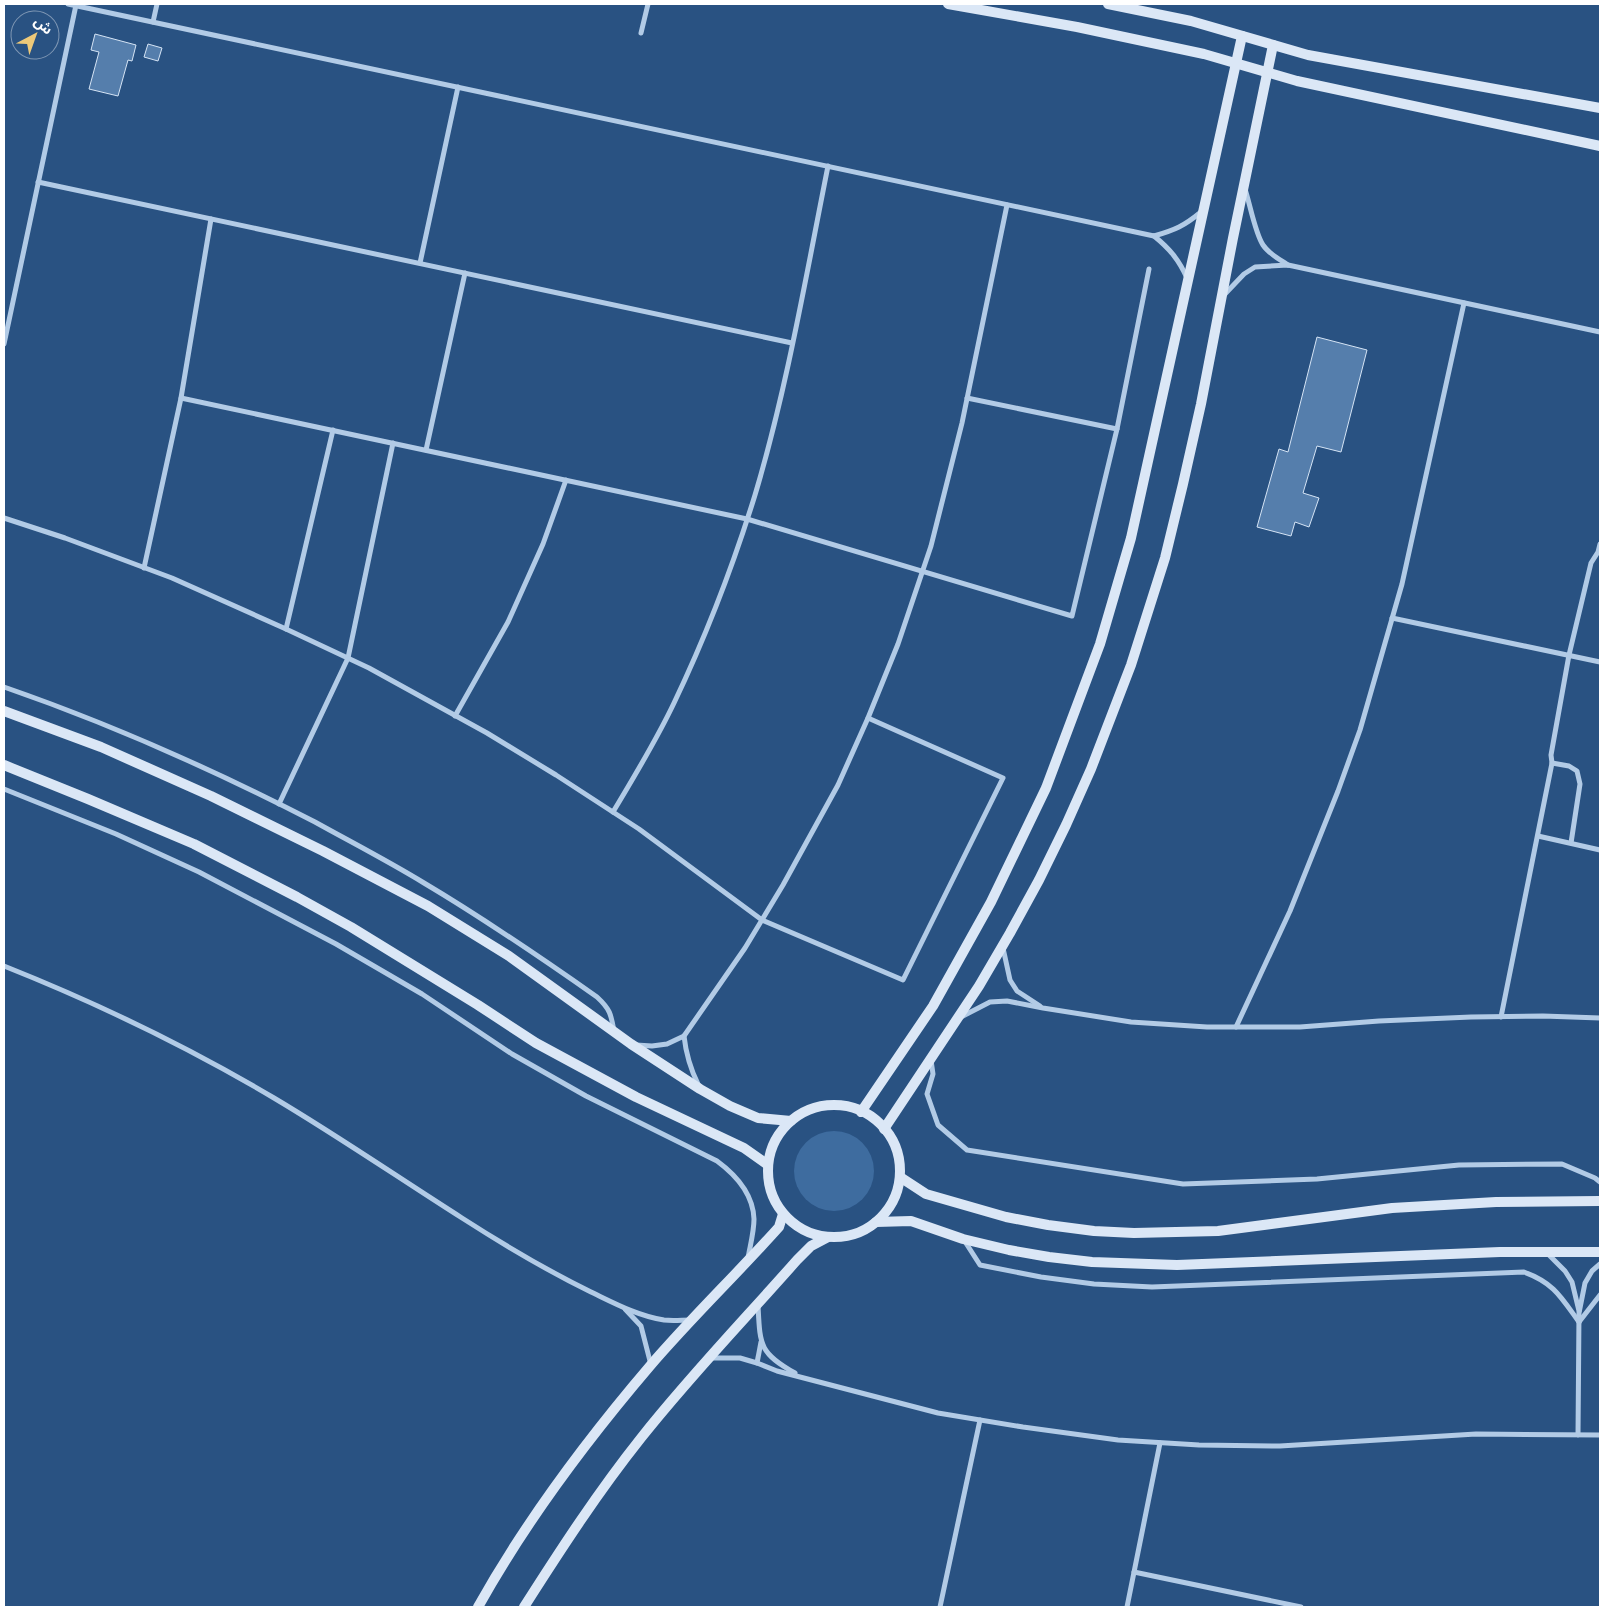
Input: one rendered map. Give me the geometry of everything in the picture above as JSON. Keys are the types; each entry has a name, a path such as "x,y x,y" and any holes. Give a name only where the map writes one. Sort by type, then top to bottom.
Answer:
{"main road":[{"path":"948,4 1078,27 1204,54 1296,81 1600,146"},
{"path":"1108,4 1191,21 1308,55 1600,108"},
{"path":"862,1112 933,1006 991,902 1046,788 1100,644 1131,538 1242,36"},
{"path":"884,1129 979,986 1039,880 1088,777 1131,665 1166,558 1183,484 1273,45"},
{"path":"4,711 102,747 210,796 367,874 428,906 509,956 631,1044 700,1090 758,1118 791,1121"},
{"path":"4,765 88,798 194,844 297,897 351,927 536,1043 636,1097 744,1148 768,1165"},
{"path":"840,1106 862,1112 875,1120 884,1129 892,1140 897,1152 900,1164 900,1177 892,1202 876,1222 854,1234 828,1237 815,1235 803,1230 783,1214 771,1191 768,1165 775,1141 791,1121 814,1108 840,1106"},
{"path":"900,1177 926,1194 1006,1217 1094,1231 1134,1233 1218,1230 1392,1208 1496,1202 1600,1201"},
{"path":"478,1607 559,1482 610,1415 651,1365 779,1226 783,1214"},
{"path":"876,1222 911,1221 963,1238 1009,1250 1092,1262 1177,1265 1500,1252 1600,1252"},
{"path":"524,1607 568,1537 650,1427 810,1246 828,1237"}],"street":[{"path":"68,4 1154,236 1171,232 1185,225 1203,211"},
{"path":"153,22 157,4"},
{"path":"641,33 648,4"},
{"path":"4,344 76,6"},
{"path":"420,263 458,87"},
{"path":"613,812 674,704 714,614 747,519 770,438 792,343 828,166"},
{"path":"38,182 792,343"},
{"path":"1244,184 1258,234 1263,245 1272,256 1288,265"},
{"path":"631,1044 652,1046 667,1044 684,1036 745,948 788,877 838,785 883,684 923,571 948,484 1007,205"},
{"path":"144,568 181,398 211,219"},
{"path":"1154,236 1180,262 1188,279"},
{"path":"1221,298 1244,274 1255,267 1288,265 1600,332"},
{"path":"181,398 747,519 1072,616 1117,429 1149,269"},
{"path":"426,450 465,273"},
{"path":"1236,1027 1290,911 1360,730 1402,584 1464,302"},
{"path":"967,398 1117,429"},
{"path":"286,629 333,430"},
{"path":"279,804 348,658 393,443"},
{"path":"456,716 508,622 543,544 566,480"},
{"path":"4,518 172,578 369,668 487,733 556,775 639,829 762,920 903,980 1003,778 868,718"},
{"path":"1501,1017 1552,763 1551,755 1569,655 1591,563 1599,553 1600,544"},
{"path":"1392,618 1600,662"},
{"path":"4,687 86,717 170,752 279,804 362,847 423,882 597,997 608,1006 612,1015 614,1032"},
{"path":"1552,763 1568,766 1577,771 1580,784 1571,843"},
{"path":"4,789 116,834 199,872 353,954 422,994 512,1054 578,1091 717,1161 741,1182 749,1198 754,1218 747,1262"},
{"path":"1538,836 1600,850"},
{"path":"1003,946 1010,980 1017,991 1043,1008"},
{"path":"4,966 66,992 201,1057 343,1140 507,1247 561,1277 623,1307 664,1320 692,1320"},
{"path":"957,1020 990,1002 1007,1001 1131,1022 1207,1027 1300,1027 1379,1021 1501,1017 1600,1018"},
{"path":"684,1036 686,1054 700,1090"},
{"path":"931,1059 933,1074 927,1094 938,1125 967,1150 1183,1184 1317,1179 1459,1165 1562,1164 1600,1182"},
{"path":"963,1238 980,1265 1041,1277 1094,1284 1152,1287 1524,1272 1539,1278 1551,1286 1563,1298 1579,1322"},
{"path":"1546,1252 1565,1271 1572,1282 1579,1313 1578,1435"},
{"path":"1579,1313 1586,1283 1592,1271 1600,1264"},
{"path":"1579,1322 1600,1295"},
{"path":"757,1363 761,1342 758,1304"},
{"path":"623,1307 641,1326 651,1365"},
{"path":"761,1342 767,1353 780,1365 800,1376"},
{"path":"710,1358 740,1358 777,1371 938,1413 1108,1439 1199,1445 1280,1446 1476,1434 1600,1435"},
{"path":"940,1607 980,1420"},
{"path":"1127,1607 1160,1442"},
{"path":"1134,1572 1301,1607"}],"shaded area":[{"path":"834,1131 849,1134 862,1143 871,1156 874,1171 871,1186 862,1199 849,1208 834,1211 819,1208 806,1199 797,1186 794,1171 797,1156 806,1143 819,1134"}],"building":[{"path":"95,34 136,45 132,61 128,60 118,96 89,89 99,52 91,50"},
{"path":"148,44 162,48 158,61 144,57"},
{"path":"1317,337 1367,350 1341,452 1317,446 1303,493 1319,498 1309,527 1295,522 1291,536 1257,527 1279,449 1288,452"}]}
